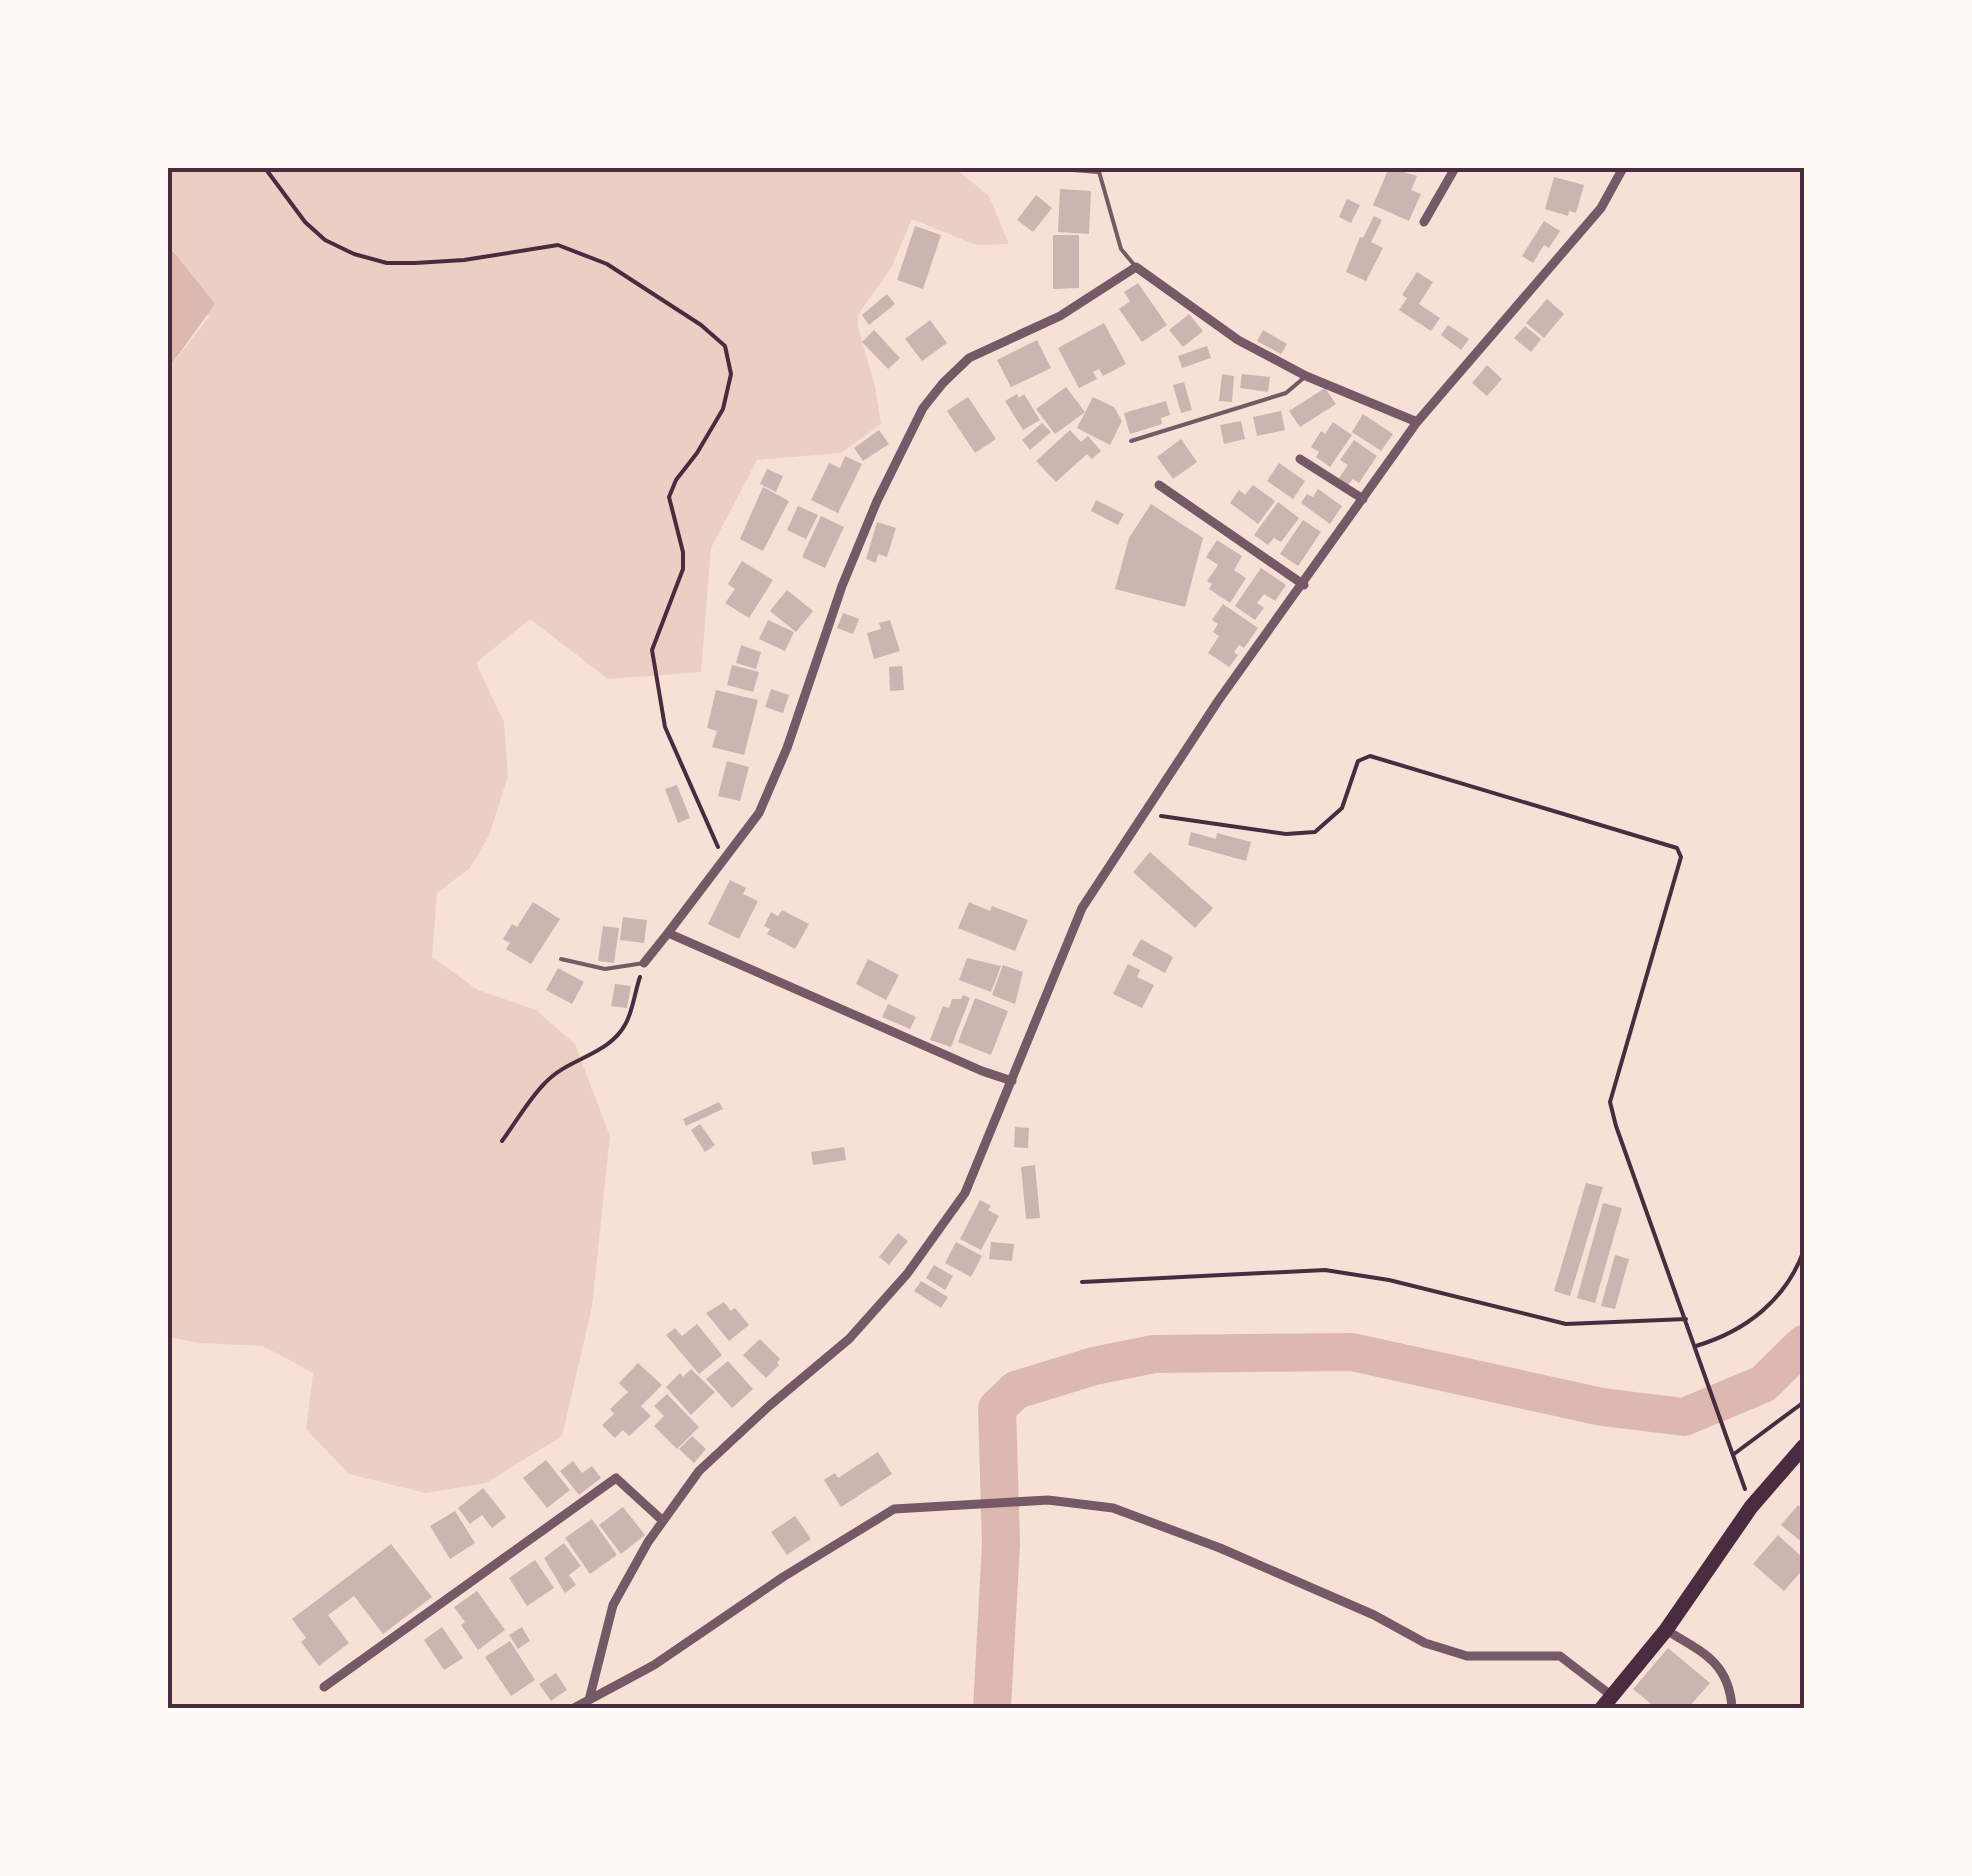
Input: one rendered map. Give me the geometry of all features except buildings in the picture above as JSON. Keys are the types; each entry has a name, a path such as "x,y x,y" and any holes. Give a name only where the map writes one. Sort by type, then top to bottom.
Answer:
{"highway":[{"path":"1607,1702 1666,1630 1752,1508 1804,1446"}],"street":[{"path":"1424,222 1455,168"},
{"path":"589,1700 613,1605 663,1521 699,1471 849,1339 907,1274 965,1193 1082,908 1142,813 1417,422 1601,208 1623,168"},
{"path":"644,963 760,813 775,782 842,586 878,501 924,408 970,358 1060,316 1136,267 1238,340 1306,376 1417,422"},
{"path":"1300,459 1363,499"},
{"path":"1159,485 1304,585"},
{"path":"668,933 1012,1081"},
{"path":"324,1686 616,1478 663,1521"},
{"path":"574,1708 654,1665 783,1577 894,1509 1048,1500 1113,1508 1220,1548 1374,1615 1425,1643 1467,1656 1560,1656 1607,1702"},
{"path":"1666,1630 1715,1660 1731,1691 1732,1708"}],"lane":[{"path":"1048,168 1098,170 1120,249 1136,267"},
{"path":"1131,442 1286,393 1306,376"},
{"path":"561,959 604,969 644,963"}],"path":[{"path":"265,168 304,222 325,240 354,254 387,263 415,263 464,260 558,244 607,264 701,325 724,346 731,374 723,409 669,497 682,552 682,570 652,650 665,726 724,860"},
{"path":"1142,813 1286,834 1315,832 1342,808 1358,760 1370,756 1678,848 1681,856 1610,1102 1752,1508"},
{"path":"502,1140 545,1082 616,1038 628,1020 644,963"},
{"path":"1696,1346 1728,1337 1752,1321 1778,1296 1804,1250"},
{"path":"1082,1282 1326,1270 1389,1280 1566,1324 1686,1319"},
{"path":"1734,1454 1804,1402"}],"shaded area":[{"path":"168,168 955,168 989,196 1009,244 976,245 912,219 892,266 858,315 881,424 841,453 757,460 711,548 701,672 608,679 530,619 476,663 504,722 508,776 489,836 470,868 437,893 432,957 478,990 536,1010 575,1044 610,1136 592,1307 562,1436 486,1483 425,1493 349,1474 306,1429 313,1373 263,1346 168,1337 168,369 209,317 174,251 168,249"},
{"path":"168,249 215,304 168,369"}],"waterway":[{"path":"992,1708 1001,1544 997,1408 1016,1390 1094,1366 1154,1354 1352,1352 1602,1407 1684,1417 1763,1384 1804,1344"}]}
